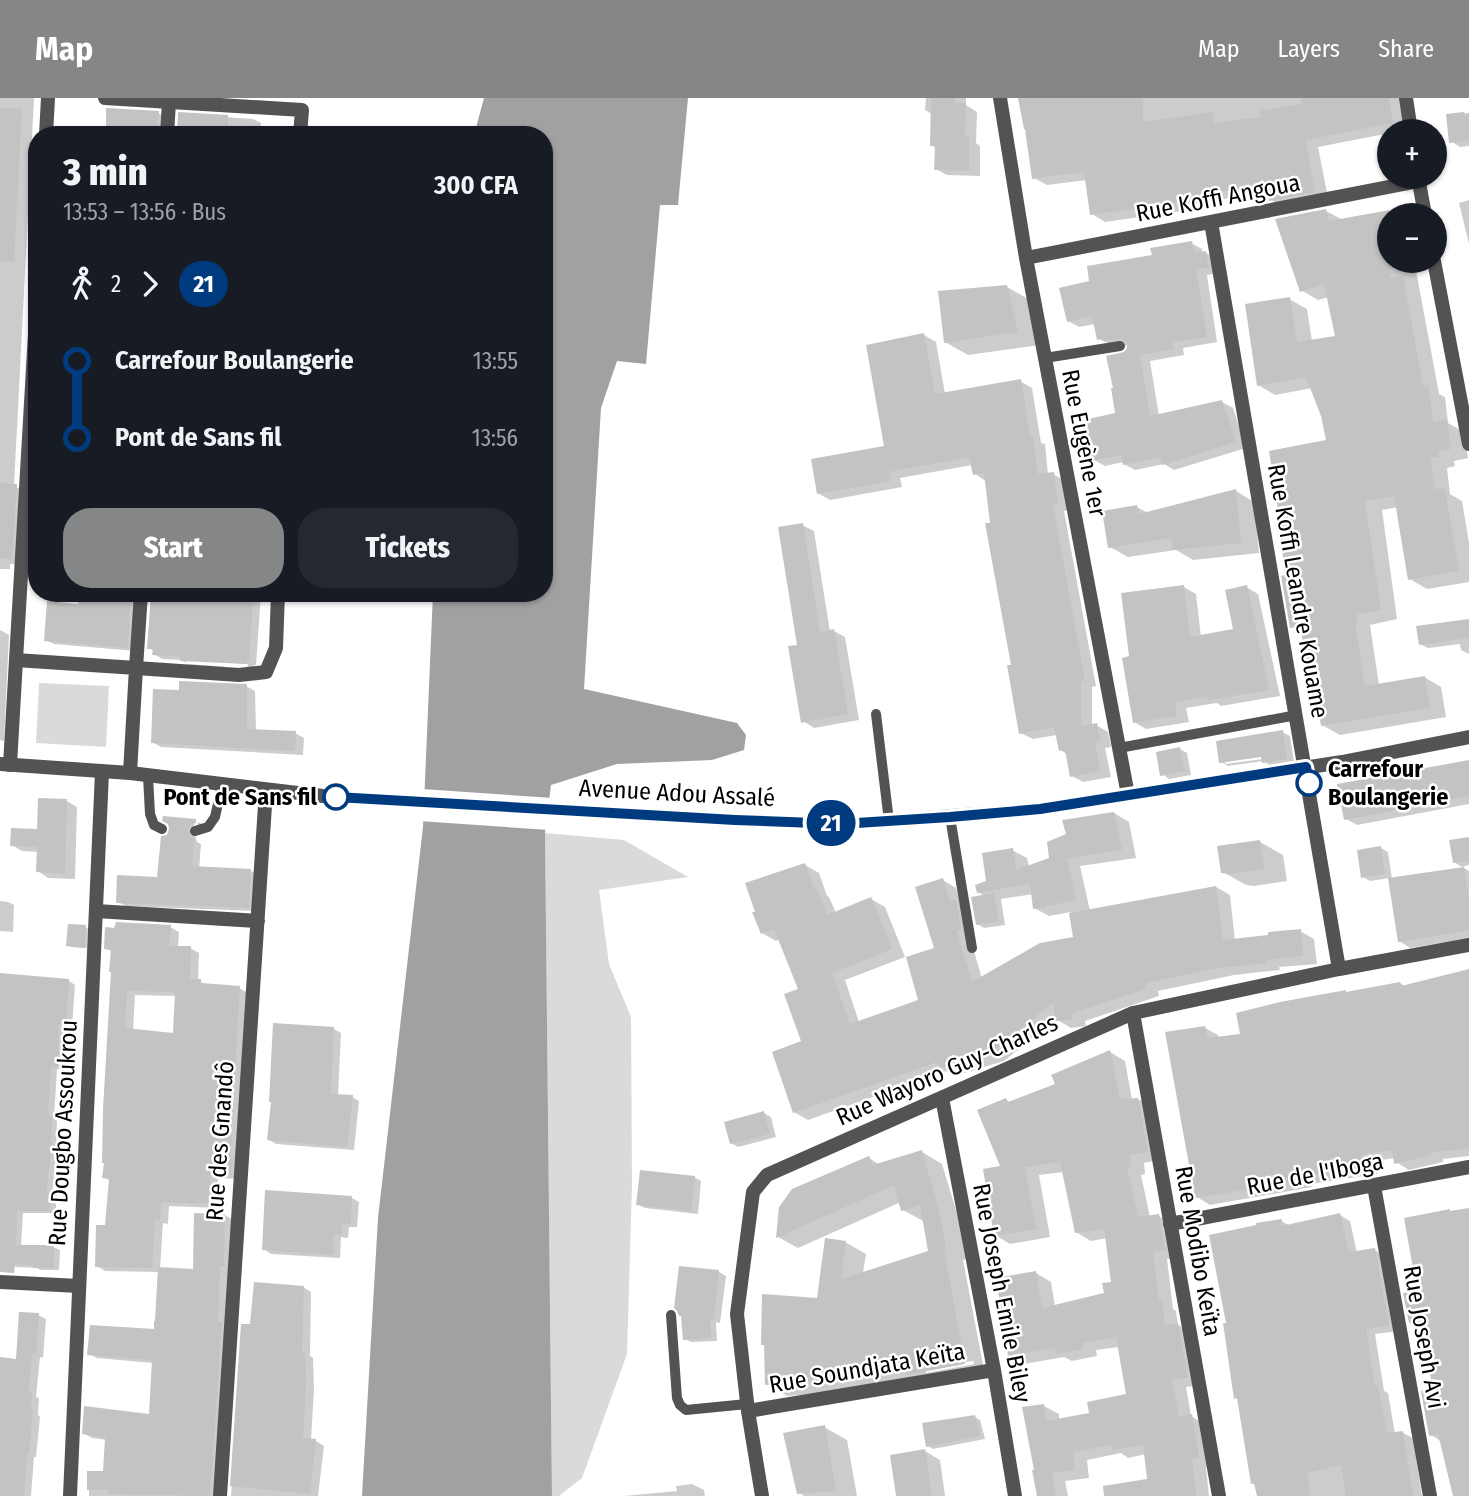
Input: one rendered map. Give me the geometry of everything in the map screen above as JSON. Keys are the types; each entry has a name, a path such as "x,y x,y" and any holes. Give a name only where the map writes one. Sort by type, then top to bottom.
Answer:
{"street":[{"path":"46,126 48,98"},
{"path":"105,98 302,110 301,126"},
{"name":"Rue Eugène 1er","path":"1000,98 1026,258 1128,795"},
{"path":"1406,98 1409,119"},
{"path":"168,126 169,102"},
{"name":"Rue Koffi Angoua","path":"1026,258 1377,188"},
{"name":"Rue Koffi Leandre Kouame","path":"1211,222 1339,968"},
{"path":"1436,273 1469,444"},
{"path":"5,764 16,660 28,454"},
{"path":"131,773 140,602"},
{"path":"16,660 239,675 266,673 276,648 278,602"},
{"name":"Avenue Adou Assalé","path":"5,764 131,773 323,796 841,824 1040,809 1306,767 1469,737"},
{"name":"Rue Dougbo Assoukrou","path":"70,1496 102,772"},
{"name":"Rue des Gnandô","path":"220,1496 266,790"},
{"path":"96,911 258,921"},
{"name":"Rue Wayoro Guy-Charles","path":"762,1496 737,1314 753,1192 767,1175 1133,1013 1339,968 1469,945"},
{"name":"Rue Modibo Keïta","path":"1133,1013 1219,1496"},
{"name":"Rue Joseph Emile Biley","path":"942,1098 1016,1496"},
{"name":"Rue de l'Iboga","path":"1170,1224 1469,1167"},
{"name":"Rue Joseph Avi","path":"1374,1186 1430,1496"},
{"path":"0,1282 79,1286"},
{"name":"Rue Soundjata Keïta","path":"748,1407 994,1370"}],"lane":[{"path":"1045,358 1120,346"},
{"path":"876,714 888,821"},
{"path":"1119,748 1297,715"},
{"path":"148,776 150,814 154,825 162,828"},
{"path":"195,831 208,827 215,817 222,785"},
{"path":"950,817 972,948"},
{"path":"671,1315 677,1398 680,1405 686,1409 748,1407"}],"shaded area":[{"path":"484,98 688,98 678,205 660,205 646,364 617,361 601,408 584,689 737,723 746,735 744,750 712,760 617,764 551,785 545,833 552,1496 362,1496 378,1218 423,827 433,602 553,602 553,126 476,126"},
{"path":"39,683 109,686 106,747 36,743"},
{"path":"545,833 624,840 688,877 599,890 609,964 631,1017 632,1185 627,1354 582,1478 559,1496 552,1496"}],"pier":[{"path":"422,789 553,798 549,830 419,821"}],"building":[{"path":"931,98 955,98 955,103 966,103 965,137 969,137 969,171 934,170 935,146 930,146"},
{"path":"1018,98 1143,98 1143,122 1213,112 1214,123 1261,117 1260,111 1302,104 1301,98 1389,98 1392,119 1377,119 1377,126 1306,140 1315,192 1269,201 1264,187 1230,190 1176,198 1176,203 1090,215 1084,172 1032,179"},
{"path":"0,108 22,109 14,262 0,261"},
{"path":"106,108 159,111 158,126 106,126"},
{"path":"178,112 228,115 228,126 177,126"},
{"path":"1446,114 1469,114 1469,140 1449,143"},
{"path":"1326,209 1329,221 1377,212 1377,273 1390,273 1390,278 1403,276 1423,386 1428,385 1433,422 1447,420 1451,449 1438,451 1439,457 1430,458 1435,489 1445,489 1459,571 1408,580 1394,496 1365,501 1381,610 1357,614 1356,629 1365,686 1425,676 1430,708 1321,726 1315,690 1311,691 1300,626 1290,628 1281,576 1285,575 1269,451 1326,440 1321,416 1306,377 1257,386 1245,304 1290,297 1297,342 1335,336 1324,284 1300,292 1275,219"},
{"path":"1192,241 1194,253 1206,251 1209,268 1196,269 1207,337 1172,342 1174,349 1140,355 1150,416 1222,400 1236,442 1162,465 1161,457 1123,465 1121,455 1092,461 1084,420 1115,413 1106,356 1124,352 1127,344 1122,339 1097,340 1092,316 1067,322 1059,288 1089,281 1087,266 1152,255 1150,248"},
{"path":"1007,285 1018,332 944,343 938,291"},
{"path":"924,333 935,394 1021,379 1038,474 1054,472 1058,504 1053,505 1085,681 1081,681 1081,726 1097,723 1100,741 1095,742 1100,771 1070,777 1065,750 1059,751 1054,727 1019,734 1007,665 1011,665 985,523 990,523 984,473 973,475 969,457 889,472 891,481 817,494 811,459 884,446 866,345"},
{"path":"0,483 17,484 12,559 0,558"},
{"path":"1236,489 1241,543 1173,550 1171,538 1108,548 1102,511 1137,505 1139,514"},
{"path":"803,523 820,632 834,629 848,714 801,723 788,646 797,645 778,527"},
{"path":"1184,585 1190,637 1233,629 1225,590 1247,585 1269,690 1208,700 1207,696 1175,702 1177,716 1133,723 1122,658 1129,656 1121,593"},
{"path":"47,602 131,602 128,648 44,641"},
{"path":"150,602 253,602 247,664 180,661 181,657 152,655 153,649 147,649"},
{"path":"1469,619 1469,638 1419,645 1416,626"},
{"path":"179,681 247,684 247,729 296,731 295,751 151,743 153,689 179,690"},
{"path":"1283,730 1287,759 1262,763 1261,757 1219,763 1216,741"},
{"path":"1180,747 1185,771 1160,776 1156,752"},
{"path":"1469,760 1469,796 1344,820 1337,784"},
{"path":"38,798 67,799 65,874 36,872 37,847 10,846 11,828 37,829"},
{"path":"1114,812 1122,850 1067,858 1076,900 1033,909 1030,884 977,893 975,885 986,881 982,853 1013,848 1016,870 1049,858 1047,842 1066,834 1062,820"},
{"path":"163,816 196,819 196,823 190,825 188,830 194,838 192,866 251,869 249,908 116,903 117,875 157,877 161,836 167,835 169,829 168,824 162,821"},
{"path":"1469,837 1469,861 1453,863 1449,840"},
{"path":"1260,840 1265,869 1221,873 1217,846"},
{"path":"1381,846 1385,874 1361,878 1357,850"},
{"path":"805,863 827,915 871,897 892,949 832,973 850,1024 918,1000 906,957 934,948 915,887 943,878 950,901 956,900 961,929 957,931 972,982 1040,943 1073,937 1069,913 1216,886 1223,940 1301,929 1303,956 1219,968 1145,983 1146,989 1072,1013 1073,1019 1056,1021 1053,1003 989,1054 939,1069 937,1062 793,1113 772,1052 801,1041 784,994 798,989 774,929 761,934 745,883"},
{"path":"1464,867 1469,899 1469,930 1398,942 1388,878"},
{"path":"994,893 999,921 976,925 971,897"},
{"path":"116,922 171,925 169,946 191,946 190,979 201,979 201,983 240,986 231,1175 210,1174 209,1204 161,1202 160,1220 155,1219 152,1268 95,1267 96,1225 105,1225 109,1179 102,1178 111,972 111,950 104,949 105,927 114,928","holes":["127,991 175,992 173,1033 125,1028"]},
{"path":"68,924 86,925 85,948 66,946"},
{"path":"1469,969 1469,1148 1430,1153 1431,1155 1394,1164 1392,1150 1363,1154 1365,1167 1195,1198 1165,1032 1205,1026 1208,1038 1240,1034 1236,1013 1346,990 1400,982 1401,986"},
{"path":"0,973 69,979 66,1025 59,1024 58,1067 51,1067 48,1116 52,1116 51,1152 46,1193 50,1193 50,1211 17,1211 16,1245 54,1245 54,1268 33,1268 33,1265 15,1264 14,1273 0,1272"},
{"path":"273,1023 334,1027 331,1094 353,1095 347,1147 267,1140"},
{"path":"1110,1050 1120,1099 1138,1098 1148,1152 1130,1155 1131,1167 1127,1167 1138,1217 1159,1214 1165,1250 1153,1252 1159,1301 1162,1300 1165,1325 1178,1323 1188,1378 1172,1380 1179,1417 1192,1414 1196,1433 1199,1458 1192,1459 1196,1496 1104,1496 1103,1486 1147,1479 1143,1445 1112,1450 1111,1445 1073,1452 1075,1470 1052,1473 1056,1496 1037,1496 1022,1407 1044,1404 1046,1421 1089,1413 1087,1402 1126,1394 1116,1337 1082,1343 1083,1349 1056,1354 1055,1348 1008,1356 996,1278 1036,1271 1042,1308 1104,1293 1102,1283 1111,1282 1104,1229 1075,1233 1060,1162 1025,1167 1036,1229 994,1236 983,1169 1000,1166 977,1110 1006,1098 1008,1102 1055,1084 1051,1075"},
{"path":"764,1111 770,1134 730,1144 724,1122"},
{"path":"922,1150 940,1214 965,1364 906,1375 906,1357 887,1376 765,1385 764,1345 761,1345 762,1294 817,1298 825,1238 846,1241 841,1279 928,1251 920,1205 901,1211 894,1185 776,1238 779,1207 792,1189 869,1156 873,1165"},
{"path":"640,1170 695,1176 691,1211 636,1205"},
{"path":"265,1190 352,1196 351,1224 342,1224 342,1235 334,1234 333,1255 262,1250"},
{"path":"1469,1208 1469,1496 1453,1496 1438,1434 1429,1436 1421,1391 1433,1388 1418,1322 1409,1323 1403,1293 1417,1291 1404,1218"},
{"path":"194,1213 225,1214 224,1266 220,1266 218,1322 222,1322 210,1496 108,1494 108,1490 87,1490 87,1471 103,1471 105,1438 82,1434 84,1406 149,1414 152,1360 87,1355 90,1325 154,1329 158,1267 193,1269"},
{"path":"1340,1213 1349,1252 1375,1248 1389,1326 1366,1329 1375,1386 1378,1385 1387,1433 1403,1431 1413,1496 1346,1496 1341,1465 1307,1473 1310,1496 1257,1496 1254,1483 1251,1484 1237,1398 1234,1399 1223,1323 1226,1323 1209,1235 1256,1223 1282,1219 1282,1226"},
{"path":"679,1266 719,1270 714,1320 710,1320 711,1338 683,1340 681,1316 674,1308"},
{"path":"254,1282 304,1286 302,1352 305,1352 306,1384 303,1438 316,1439 310,1494 230,1486 241,1324 250,1324"},
{"path":"19,1312 39,1313 36,1354 32,1354 29,1392 32,1392 33,1411 29,1454 24,1496 0,1496 0,1357 16,1359"},
{"path":"975,1415 980,1436 926,1447 922,1423"},
{"path":"825,1425 836,1491 797,1494 783,1433"},
{"path":"925,1449 932,1496 896,1496 890,1455"}],"bus line":[{"name":"21","path":"336,797 841,824 1040,809 1306,767 1309,783"}],"place":[{"name":"Carrefour Boulangerie","path":"1309,783"},
{"name":"Pont de Sans fil","path":"336,797"}]}
